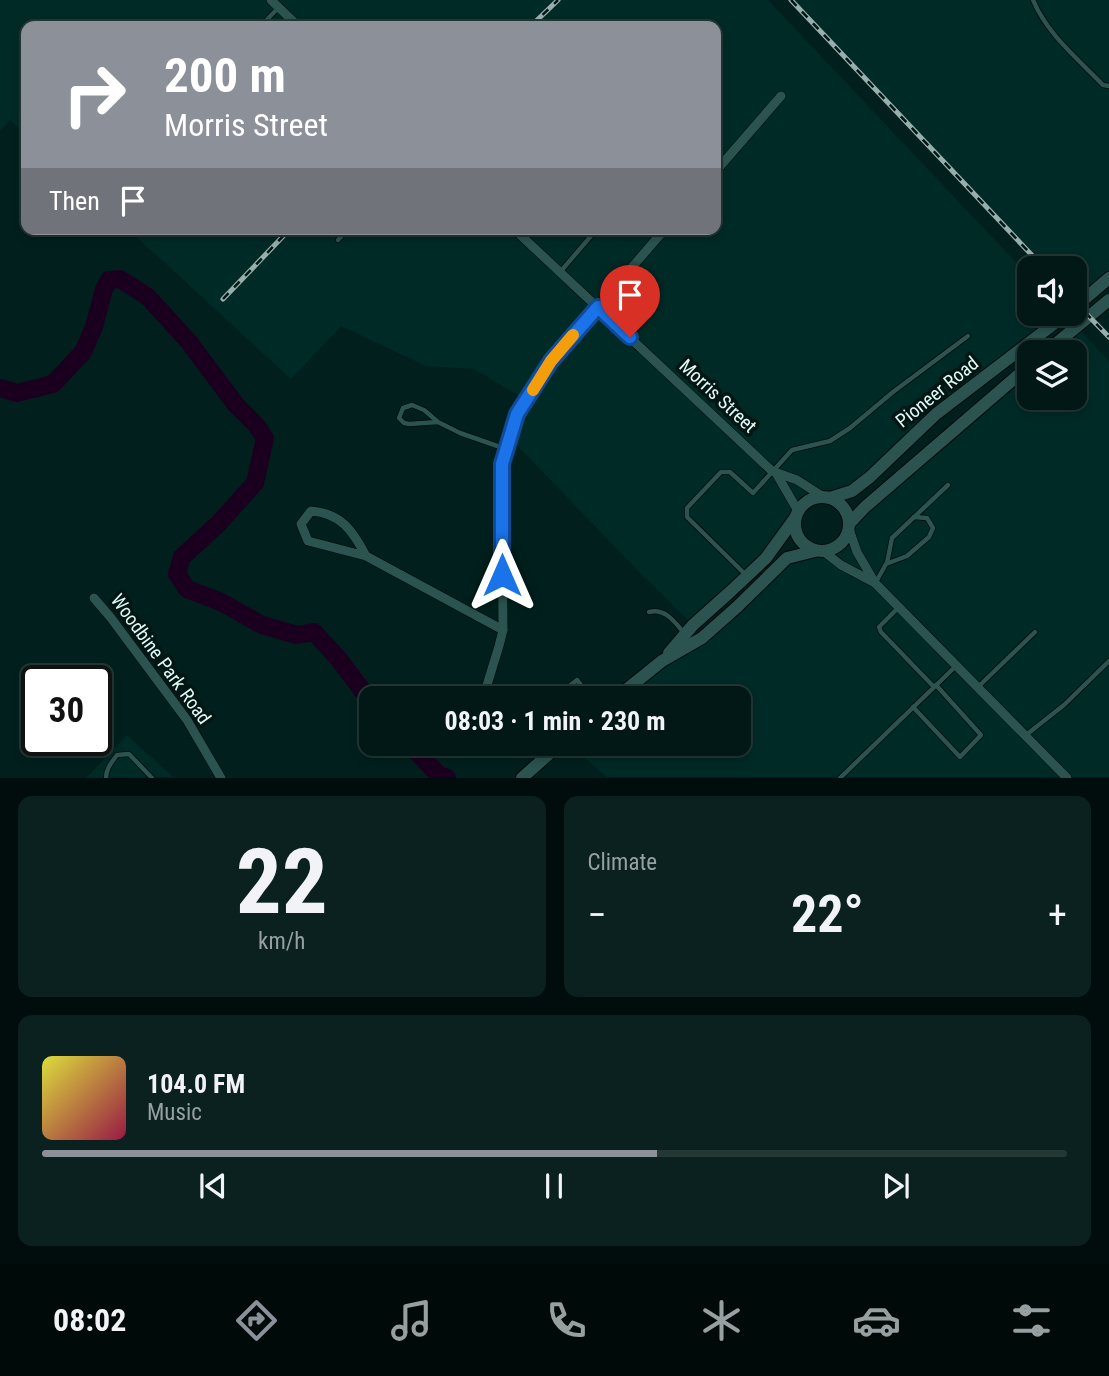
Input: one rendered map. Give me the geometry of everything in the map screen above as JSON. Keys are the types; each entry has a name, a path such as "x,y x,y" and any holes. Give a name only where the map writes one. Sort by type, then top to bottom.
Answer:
{"main road":[{"path":"1087,297 1109,278"},
{"path":"1060,340 1109,300"},
{"name":"Pioneer Road","path":"826,497 852,491 936,414 1051,326"},
{"name":"Pioneer Road","path":"849,526 864,507 1017,376"},
{"path":"631,686 688,639 693,625 766,558 806,502 826,497 844,508 849,526 842,542 835,548 788,558 702,638 688,639"},
{"path":"797,515 795,526 801,542 819,551"},
{"path":"522,778 547,756"}],"street":[{"path":"274,4 293,21"},
{"path":"721,165 781,96"},
{"name":"Morris Street","path":"520,235 774,472 797,515"},
{"path":"487,686 503,630 502,464 517,414 551,361 656,235"},
{"name":"Morris Street","path":"774,472 826,497"},
{"path":"366,556 358,539 342,521 325,512 311,511 302,524 309,541 366,556 503,630"},
{"path":"849,526 857,552 875,583 1065,777"},
{"path":"819,551 875,583"},
{"name":"Woodbine Park Road","path":"94,597 191,726 221,778"}],"lane":[{"path":"1033,0 1039,15 1054,34 1103,85 1109,86"},
{"path":"264,21 274,4"},
{"path":"338,240 343,235"},
{"path":"560,272 592,235"},
{"path":"747,576 687,517 687,508 721,472 730,472 752,492 774,472 792,450 830,440 850,428 968,336"},
{"path":"439,422 409,424 400,418 403,408 412,405 460,433 507,449"},
{"path":"875,583 886,564 892,538 948,485"},
{"path":"886,564 907,556 929,537 933,528 927,518 914,517"},
{"path":"899,607 879,626 881,632 981,735 960,757 913,708"},
{"path":"649,612 657,610 664,613 688,639"},
{"path":"978,687 1035,632"},
{"path":"1025,735 1064,705 1109,662"},
{"path":"840,778 957,666"},
{"path":"106,778 106,772 117,755 129,754 152,778"}],"shaded area":[{"path":"0,0 768,0 1017,263 1017,326 1048,326 1031,340 1017,340 1017,351 852,491 817,497 802,505 785,533 693,625 510,438 526,400 474,369 426,366 341,326 291,379 135,235 721,235 721,21 21,21 21,130 10,120 0,131"},
{"path":"791,0 1109,0 1109,278 1087,298 1087,256 1035,256 847,62"},
{"path":"1076,326 1109,361 1109,777 607,777 583,756 751,756 751,686 633,686 702,638 787,558 829,551 842,542 849,529 1017,377 1017,410 1087,410 1087,340 1060,340"},
{"path":"127,735 173,777 86,778 107,756 112,756 112,751"}],"waterway":[{"path":"0,388 17,393 53,384 83,352 109,280 120,279 148,297 189,342 236,405 265,438 255,483 218,524 182,557 177,574 187,589 221,602 262,625 297,635 314,632 359,686"},
{"path":"421,756 439,775 447,778"}],"railway":[{"path":"536,21 558,0"},
{"path":"791,0 1033,256"},
{"path":"223,299 284,235"},
{"path":"1087,314 1109,337"}],"slow traffic":[{"path":"533,390 551,361 573,335"}],"route":[{"path":"502,575 502,464 517,414 551,361 598,307 630,337"}]}
